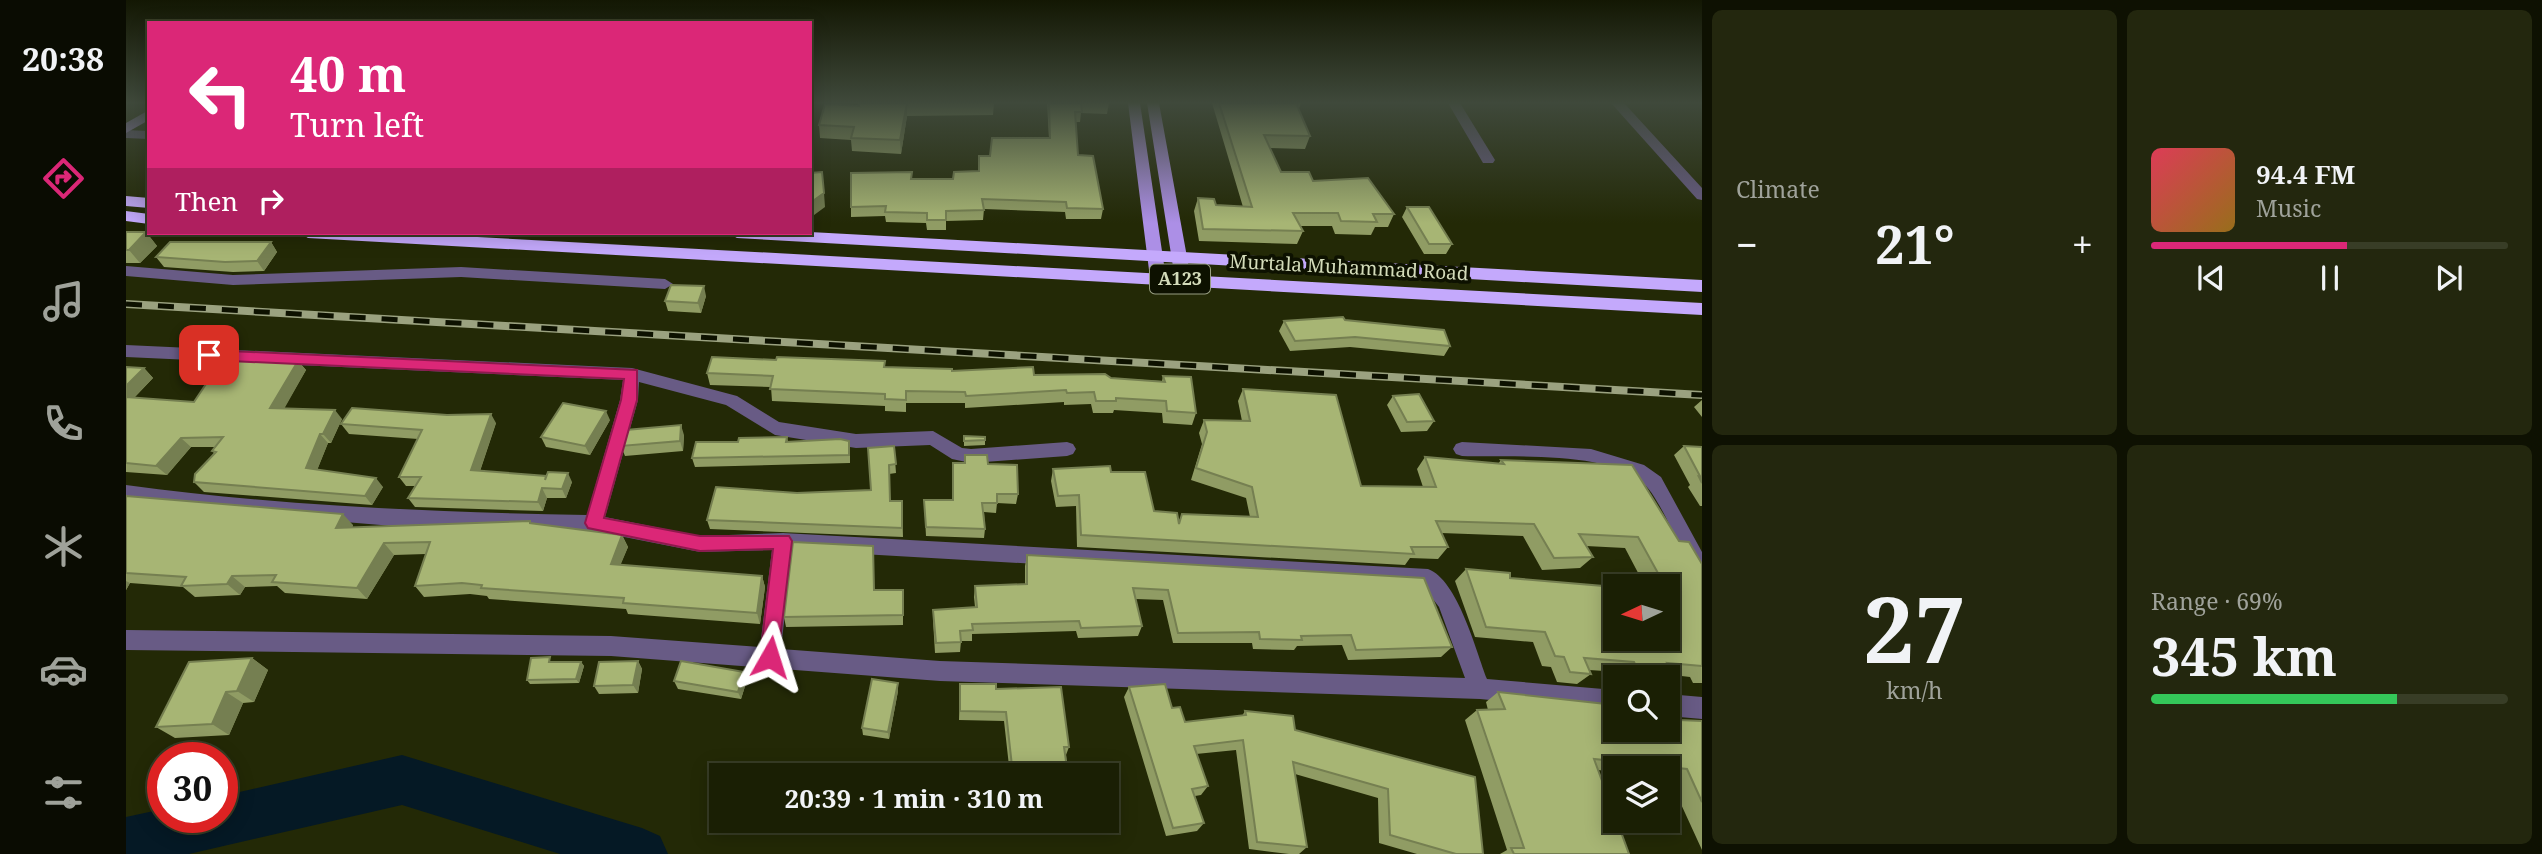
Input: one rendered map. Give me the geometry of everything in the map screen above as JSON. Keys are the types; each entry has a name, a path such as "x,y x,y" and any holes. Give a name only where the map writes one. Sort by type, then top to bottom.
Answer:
{"highway":[{"path":"126,198 147,197"},
{"path":"126,198 147,203"},
{"path":"126,207 147,209"},
{"path":"126,216 147,219"},
{"name":"Murtala Muhammad Road","path":"349,235 1702,309"},
{"name":"Murtala Muhammad Road","path":"512,235 604,241 657,250"},
{"name":"Murtala Muhammad Road","path":"773,235 1702,286"}],"main road":[{"path":"1140,143 1158,278"},
{"path":"1160,143 1182,279"}],"street":[{"path":"1478,143 1488,160"},
{"path":"1653,143 1702,196"},
{"path":"126,271 233,280 461,272 665,284"},
{"path":"126,351 632,374 731,400 775,428 856,441 933,438 958,454 971,456 1067,449"},
{"path":"594,523 629,400 632,374"},
{"path":"1462,449 1600,456 1643,470 1659,490 1702,571"},
{"path":"126,493 186,501 417,520 594,523 700,544 783,541 1428,578 1447,602 1480,689"},
{"path":"770,657 783,541"},
{"path":"126,640 611,646 940,671 1480,689 1603,700"},
{"path":"1680,706 1702,708"}],"building":[{"path":"991,143 1077,143 1078,155 1093,156 1103,209 1067,208 1066,202 982,199 984,210 946,211 946,220 927,220 927,213 885,212 886,206 851,207 851,173 912,172 911,179 953,179 954,172 979,171 979,156 990,156"},
{"path":"1232,143 1268,143 1281,172 1309,172 1313,181 1368,178 1394,214 1373,214 1377,222 1341,221 1338,213 1293,213 1303,231 1203,229 1198,198 1214,199 1216,205 1252,207"},
{"path":"822,172 824,193 812,202 812,173"},
{"path":"1407,207 1429,207 1452,244 1429,244"},
{"path":"126,232 146,232 126,250"},
{"path":"170,242 271,242 257,261 225,262 156,257"},
{"path":"671,285 704,286 698,303 665,301"},
{"path":"1343,317 1345,320 1444,330 1450,346 1355,337 1295,341 1284,321"},
{"path":"712,357 885,361 884,367 952,371 1033,367 1034,375 1105,374 1111,378 1165,382 1163,376 1191,377 1196,413 1167,411 1166,401 1116,398 1116,401 1096,401 1094,392 1067,393 1066,390 966,396 965,392 906,391 906,400 885,399 885,394 770,389 773,376 707,373"},
{"path":"222,360 298,361 270,408 335,410 323,434 320,434 306,468 376,478 365,496 194,482 195,474 216,452 212,451 223,437 181,438 156,466 126,463 126,397 194,402"},
{"path":"126,367 144,368 126,386"},
{"path":"1243,389 1336,395 1361,486 1436,487 1425,457 1504,464 1501,460 1632,465 1679,541 1689,542 1702,564 1702,666 1667,663 1668,665 1636,665 1634,662 1584,658 1591,674 1570,672 1564,657 1555,656 1545,632 1486,627 1466,569 1510,573 1510,578 1603,586 1603,651 1680,651 1680,574 1658,574 1638,537 1579,534 1593,557 1554,558 1534,524 1436,521 1448,547 1411,547 1414,554 1081,535 1079,495 1058,496 1053,469 1110,466 1111,472 1145,472 1154,511 1177,513 1179,524 1182,514 1258,517 1252,487 1196,468 1207,432 1204,420 1250,421"},
{"path":"1419,394 1434,421 1407,422 1393,396"},
{"path":"563,403 606,411 585,446 541,437"},
{"path":"352,408 447,415 491,414 471,470 546,476 545,480 548,472 568,473 562,489 542,488 538,502 408,498 421,477 399,477 422,430 341,424"},
{"path":"681,425 680,441 621,446 626,430"},
{"path":"964,436 985,437 985,440 964,441"},
{"path":"787,437 786,442 840,439 849,441 849,455 692,458 696,442 738,442 739,438"},
{"path":"894,446 896,464 889,465 890,501 902,501 902,528 707,520 716,487 797,493 871,490 868,448"},
{"path":"1684,446 1702,447 1702,483 1699,477 1701,478"},
{"path":"965,455 987,455 988,464 1017,465 1018,494 997,494 997,503 982,503 985,529 926,527 924,500 953,500 953,463 965,463"},
{"path":"126,496 343,514 336,528 530,521 622,535 611,564 762,576 757,613 623,603 624,598 481,588 482,585 462,583 415,586 430,542 384,543 357,588 272,582 276,575 232,576 227,584 181,586 186,577 126,573"},
{"path":"793,542 873,546 874,590 903,590 903,615 784,617"},
{"path":"1027,555 1424,578 1452,647 1356,650 1351,635 1301,636 1302,640 1260,639 1259,632 1178,633 1168,590 1133,588 1142,626 1081,628 1079,621 972,624 973,630 960,631 961,642 936,643 933,610 977,607 975,586 1027,584"},
{"path":"550,657 549,662 581,662 576,679 527,680 531,658"},
{"path":"252,658 237,691 226,692 212,724 156,727 189,662"},
{"path":"638,661 633,685 594,686 599,662"},
{"path":"681,661 744,672 738,692 674,681"},
{"path":"872,679 898,683 888,732 862,728"},
{"path":"960,684 996,684 996,689 1061,687 1069,747 1064,747 1066,763 1012,763 1006,712 960,711"},
{"path":"1165,684 1172,708 1180,707 1185,722 1246,715 1245,711 1293,716 1295,730 1475,777 1483,854 1456,854 1390,835 1388,789 1293,762 1307,847 1257,842 1243,740 1194,746 1208,786 1192,789 1204,823 1173,828 1129,687"},
{"path":"1498,692 1603,704 1603,742 1680,742 1680,720 1702,721 1702,802 1687,769 1680,768 1680,756 1603,756 1603,760 1594,759 1603,783 1603,833 1621,833 1629,854 1514,854 1511,848 1524,848 1477,710 1505,709"}],"waterway":[{"path":"126,843 402,780 642,854"}],"railway":[{"path":"126,304 1702,395"}],"route":[{"path":"209,355 632,374 629,400 594,523 700,544 783,541 770,657"}]}
